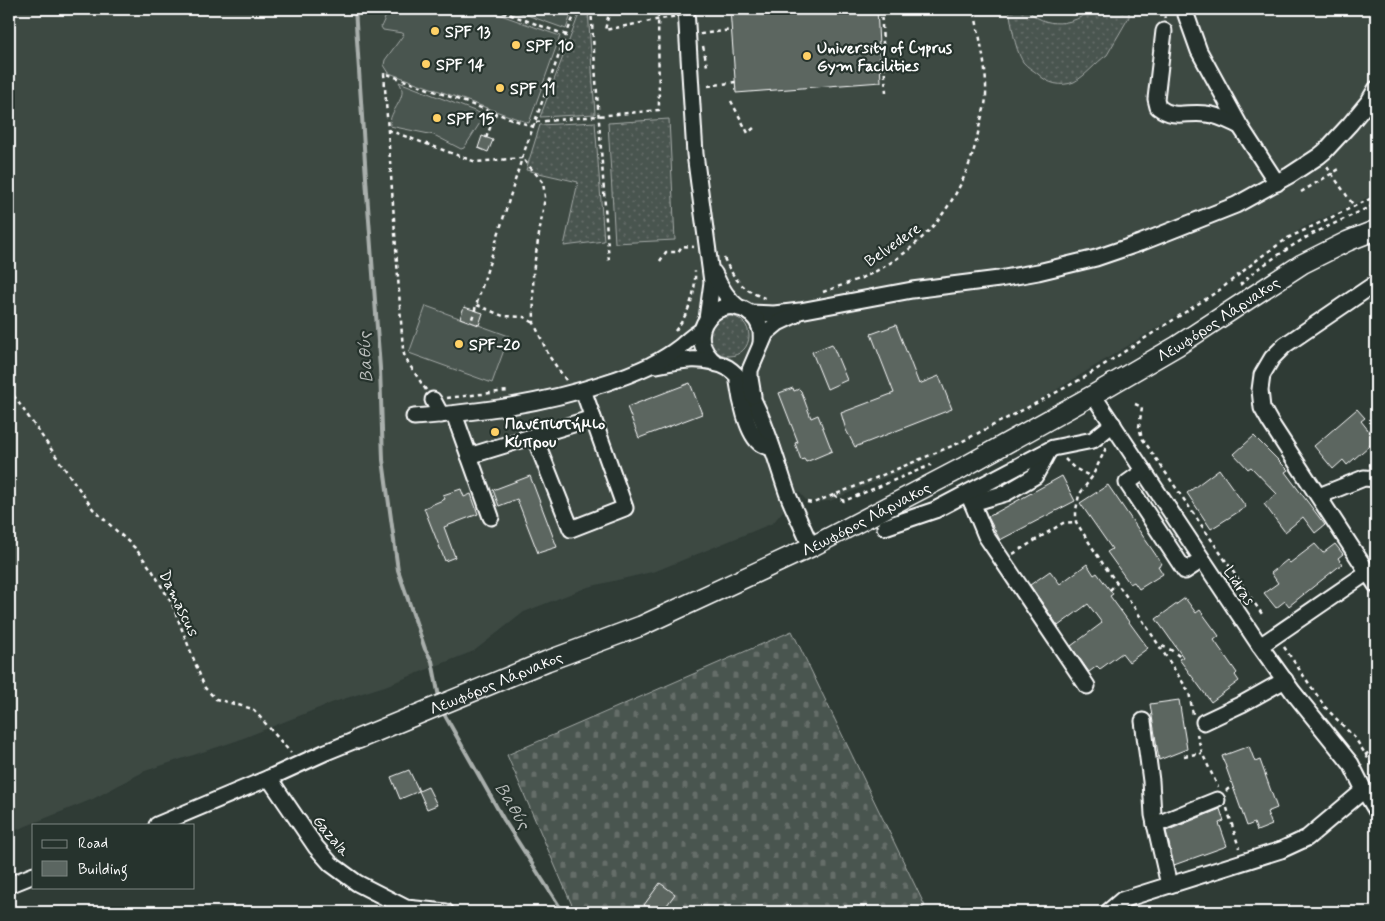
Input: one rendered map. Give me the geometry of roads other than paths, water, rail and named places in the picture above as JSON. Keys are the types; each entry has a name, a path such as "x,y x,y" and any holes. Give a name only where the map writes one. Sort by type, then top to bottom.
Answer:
{"main road":[{"name":"Λεωφόρος Λάρνακος","path":"358,739 529,668 641,626 811,547 946,477 1093,395 1177,346 1302,264 1348,241 1375,232"}],"street":[{"path":"643,369 661,364 693,360 707,361 734,368 751,360 759,348 762,335 756,319 728,299 719,284 695,154 686,9"},
{"path":"1184,9 1199,52 1240,126 1277,183"},
{"path":"1164,31 1156,99 1158,107 1171,114 1216,115 1240,126"},
{"path":"414,417 517,406 583,390 623,377 661,360 680,347 704,325 713,312 721,308 730,306 774,314 806,310 912,290 999,280 1096,258 1212,215 1236,205 1277,183 1319,156 1374,99"},
{"path":"715,255 701,341 709,358 738,378 747,389 811,547"},
{"path":"1376,283 1285,345 1272,358 1262,375 1260,390 1262,408 1376,585"},
{"path":"757,410 752,392 750,370 766,333 778,323 806,310"},
{"path":"738,378 742,406 752,430 758,442 772,448"},
{"path":"534,436 570,529 625,508 583,390"},
{"name":"Lidras","path":"1093,395 1260,646 1351,764 1376,810"},
{"path":"433,400 448,414 469,456 491,517"},
{"path":"469,456 593,418"},
{"path":"885,527 970,498 1050,450 1093,440 1114,427"},
{"path":"1144,472 1127,483 1185,571 1202,560"},
{"path":"1319,496 1364,478 1376,479"},
{"path":"970,498 986,536 1087,686"},
{"path":"1260,646 1368,572"},
{"path":"1198,723 1242,704 1285,680"},
{"path":"1143,721 1155,825 1169,885"},
{"name":"Λεωφόρος Λάρνακος","path":"269,778 358,739"},
{"path":"159,824 269,778"},
{"name":"Gazala","path":"269,778 316,848 331,864 357,883 406,908 446,912"},
{"path":"1108,912 1122,900 1281,850 1307,838 1364,790"},
{"path":"1155,825 1222,800"},
{"path":"9,886 32,876"}],"waterway":[{"name":"Βαθύς","path":"355,9 380,368 383,460 398,570 425,649 432,661 439,697"},
{"name":"Βαθύς","path":"443,712 504,820 563,912"}],"place":[{"name":"SPF 13","path":"435,31"},
{"name":"SPF 10","path":"516,45"},
{"name":"University of Cyprus Gym Facilities","path":"807,56"},
{"name":"SPF 14","path":"426,64"},
{"name":"SPF 11","path":"500,88"},
{"name":"SPF 15","path":"437,118"},
{"name":"SPF-20","path":"459,344"},
{"name":"Πανεπιστήμιο Κύπρου","path":"495,432"}]}
